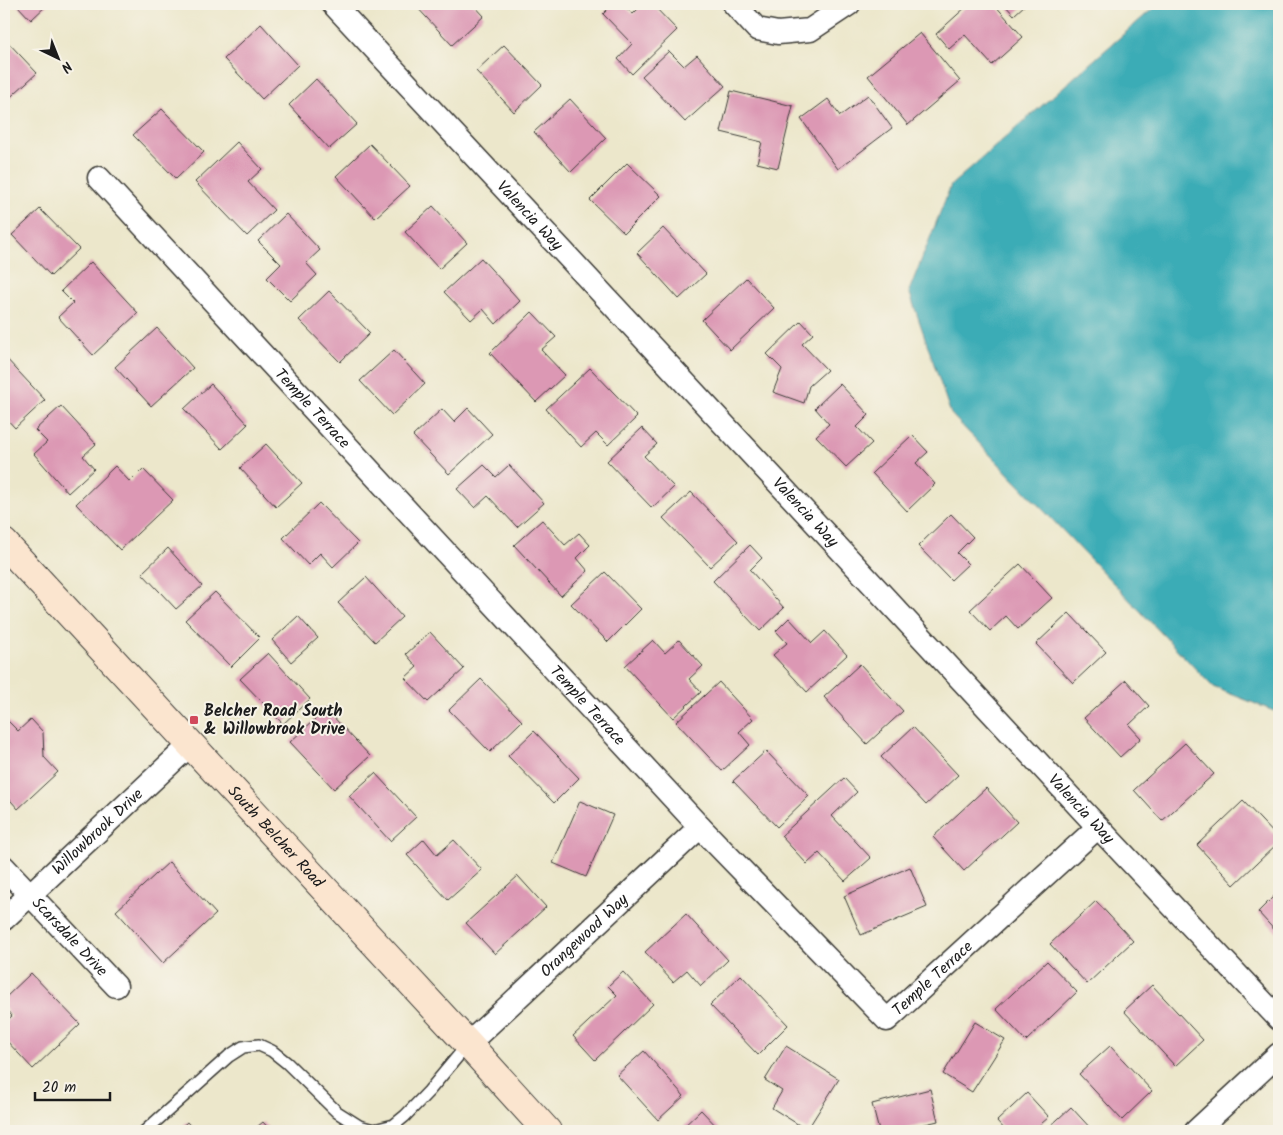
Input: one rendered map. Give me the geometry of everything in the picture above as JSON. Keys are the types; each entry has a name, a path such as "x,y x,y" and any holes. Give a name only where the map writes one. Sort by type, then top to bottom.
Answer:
{"main road":[{"name":"South Belcher Road","path":"4,543 547,1131"}],"street":[{"name":"Valencia Way","path":"333,4 1098,827 1279,1019"},
{"path":"734,4 757,30 778,33 810,30 849,4"},
{"name":"Temple Terrace","path":"99,178 700,827 887,1020 1098,827"},
{"name":"Willowbrook Drive","path":"4,919 190,744"},
{"name":"Orangewood Way","path":"468,1044 700,827"},
{"name":"Scarsdale Drive","path":"4,867 116,986"},
{"path":"1196,1131 1279,1054"}],"lane":[{"path":"145,1131 229,1056 243,1047 259,1045 272,1051 287,1063 337,1112 360,1126 374,1130 394,1125 406,1116 429,1091 468,1044"}],"water":[{"path":"1158,4 1279,4 1279,713 1213,687 951,414 909,291 951,185"}],"building":[{"path":"16,4 48,4 31,20"},
{"path":"414,4 473,4 484,16 452,45"},
{"path":"613,4 622,4 633,14 643,4 652,4 677,30 632,74 618,59 632,44 603,14"},
{"path":"965,4 994,4 1023,37 992,65 965,35 949,49 936,34 967,6"},
{"path":"1004,4 1026,4 1014,15"},
{"path":"261,24 298,65 262,99 224,59"},
{"path":"920,33 960,81 908,125 868,76"},
{"path":"4,38 37,73 4,103"},
{"path":"504,45 542,85 514,112 476,71"},
{"path":"669,51 684,66 697,55 725,86 685,122 642,76"},
{"path":"316,79 357,124 329,149 289,105"},
{"path":"731,91 793,106 778,168 757,163 762,142 721,132"},
{"path":"868,95 892,128 838,169 801,119 828,99 840,116"},
{"path":"570,99 606,138 571,172 534,132"},
{"path":"162,109 204,152 176,179 133,135"},
{"path":"237,142 262,169 248,182 274,210 247,236 195,182"},
{"path":"370,144 410,186 375,218 336,176"},
{"path":"627,163 661,196 624,233 590,200"},
{"path":"433,206 467,243 439,269 405,232"},
{"path":"40,209 79,249 51,276 12,235"},
{"path":"286,214 320,250 306,263 317,275 290,301 267,278 281,264 258,241"},
{"path":"663,228 706,274 679,299 637,253"},
{"path":"481,258 520,301 496,324 483,309 471,320 444,292"},
{"path":"91,262 138,313 93,355 58,317 73,303 61,291"},
{"path":"746,278 774,308 730,350 702,320"},
{"path":"329,291 370,333 340,362 299,320"},
{"path":"532,312 556,337 541,350 565,375 536,402 490,353"},
{"path":"801,321 813,334 802,344 827,370 809,386 804,403 773,392 782,369 767,354"},
{"path":"157,328 193,368 151,406 115,367"},
{"path":"394,350 425,384 392,415 360,381"},
{"path":"4,356 45,400 15,428 4,416"},
{"path":"590,368 637,417 608,445 596,433 581,447 546,409"},
{"path":"211,384 248,424 222,449 184,409"},
{"path":"840,384 869,415 857,427 872,443 846,467 816,436 829,424 815,408"},
{"path":"61,406 96,444 83,456 94,469 68,493 34,454 47,442 35,430"},
{"path":"468,408 492,434 449,474 413,436 442,409 454,422"},
{"path":"642,428 657,444 644,456 674,487 652,508 607,461"},
{"path":"912,435 928,452 916,463 935,484 907,511 872,473"},
{"path":"266,444 302,483 276,507 240,468"},
{"path":"484,465 496,477 509,465 544,503 517,527 488,496 475,508 457,489"},
{"path":"115,466 130,482 143,469 173,500 120,550 76,504"},
{"path":"691,492 738,541 710,567 663,518"},
{"path":"319,503 358,543 333,567 320,553 308,565 283,538"},
{"path":"951,514 973,537 957,553 968,564 951,580 918,546"},
{"path":"542,520 565,545 579,533 590,545 577,558 588,571 561,596 514,545"},
{"path":"750,545 762,558 750,570 784,608 760,631 713,581"},
{"path":"168,548 202,586 176,609 142,573"},
{"path":"1020,564 1052,598 1018,629 1006,616 990,631 970,610"},
{"path":"605,572 641,609 608,642 571,604"},
{"path":"366,577 402,617 375,642 338,603"},
{"path":"215,592 260,638 231,667 185,620"},
{"path":"1069,613 1106,652 1073,683 1036,644"},
{"path":"298,616 318,638 291,662 272,640"},
{"path":"789,618 812,643 825,631 847,655 807,692 773,655 787,643 776,631"},
{"path":"430,632 464,669 428,702 405,678 417,667 406,654"},
{"path":"653,640 665,653 679,640 703,666 689,679 701,692 673,718 625,666"},
{"path":"268,653 310,699 283,724 240,679"},
{"path":"860,664 903,711 867,744 824,697"},
{"path":"481,679 522,721 490,752 449,710"},
{"path":"1126,680 1149,706 1129,725 1141,738 1120,757 1084,718"},
{"path":"719,682 753,719 739,732 750,745 722,771 676,722"},
{"path":"326,709 370,756 334,789 290,742"},
{"path":"5,718 18,731 31,719 43,732 44,757 58,772 18,809 4,793"},
{"path":"913,727 958,775 926,805 881,757"},
{"path":"534,731 579,778 554,803 508,756"},
{"path":"1185,743 1214,774 1162,821 1134,790"},
{"path":"766,751 809,796 777,827 733,781"},
{"path":"375,773 416,817 390,841 349,796"},
{"path":"844,778 857,792 832,816 871,858 845,881 819,853 807,864 781,836"},
{"path":"986,788 1017,822 964,871 933,837"},
{"path":"580,801 613,815 586,877 553,863"},
{"path":"1243,801 1279,839 1279,842 1234,885 1197,845"},
{"path":"424,839 437,855 454,840 482,870 448,900 407,855"},
{"path":"169,862 216,914 163,963 116,911"},
{"path":"910,867 927,907 861,935 844,896"},
{"path":"518,876 546,907 495,954 466,923"},
{"path":"1279,891 1279,935 1258,912"},
{"path":"1096,901 1133,941 1087,984 1050,944"},
{"path":"686,914 728,960 701,986 687,970 673,982 645,952"},
{"path":"1047,961 1077,992 1026,1041 996,1009"},
{"path":"623,972 653,1004 595,1060 573,1036 617,995 608,986"},
{"path":"31,973 80,1024 33,1069 4,1038 4,1023 12,1016 4,1007 4,999"},
{"path":"741,975 788,1025 758,1055 710,1005"},
{"path":"1152,985 1203,1040 1175,1066 1124,1011"},
{"path":"975,1022 1005,1040 972,1092 943,1074"},
{"path":"786,1046 839,1079 807,1130 772,1108 782,1091 765,1080"},
{"path":"1110,1046 1152,1091 1122,1120 1079,1074"},
{"path":"644,1051 684,1096 658,1120 617,1075"},
{"path":"930,1089 938,1121 897,1131 879,1131 872,1104"},
{"path":"1027,1093 1049,1117 1033,1131 1006,1131 997,1121"},
{"path":"1071,1107 1093,1131 1045,1131"},
{"path":"701,1110 721,1131 679,1131"},
{"path":"187,1122 195,1131 177,1131"},
{"path":"263,1122 271,1131 252,1131"}],"place":[{"name":"Belcher Road South & Willowbrook Drive","path":"194,720"}]}
